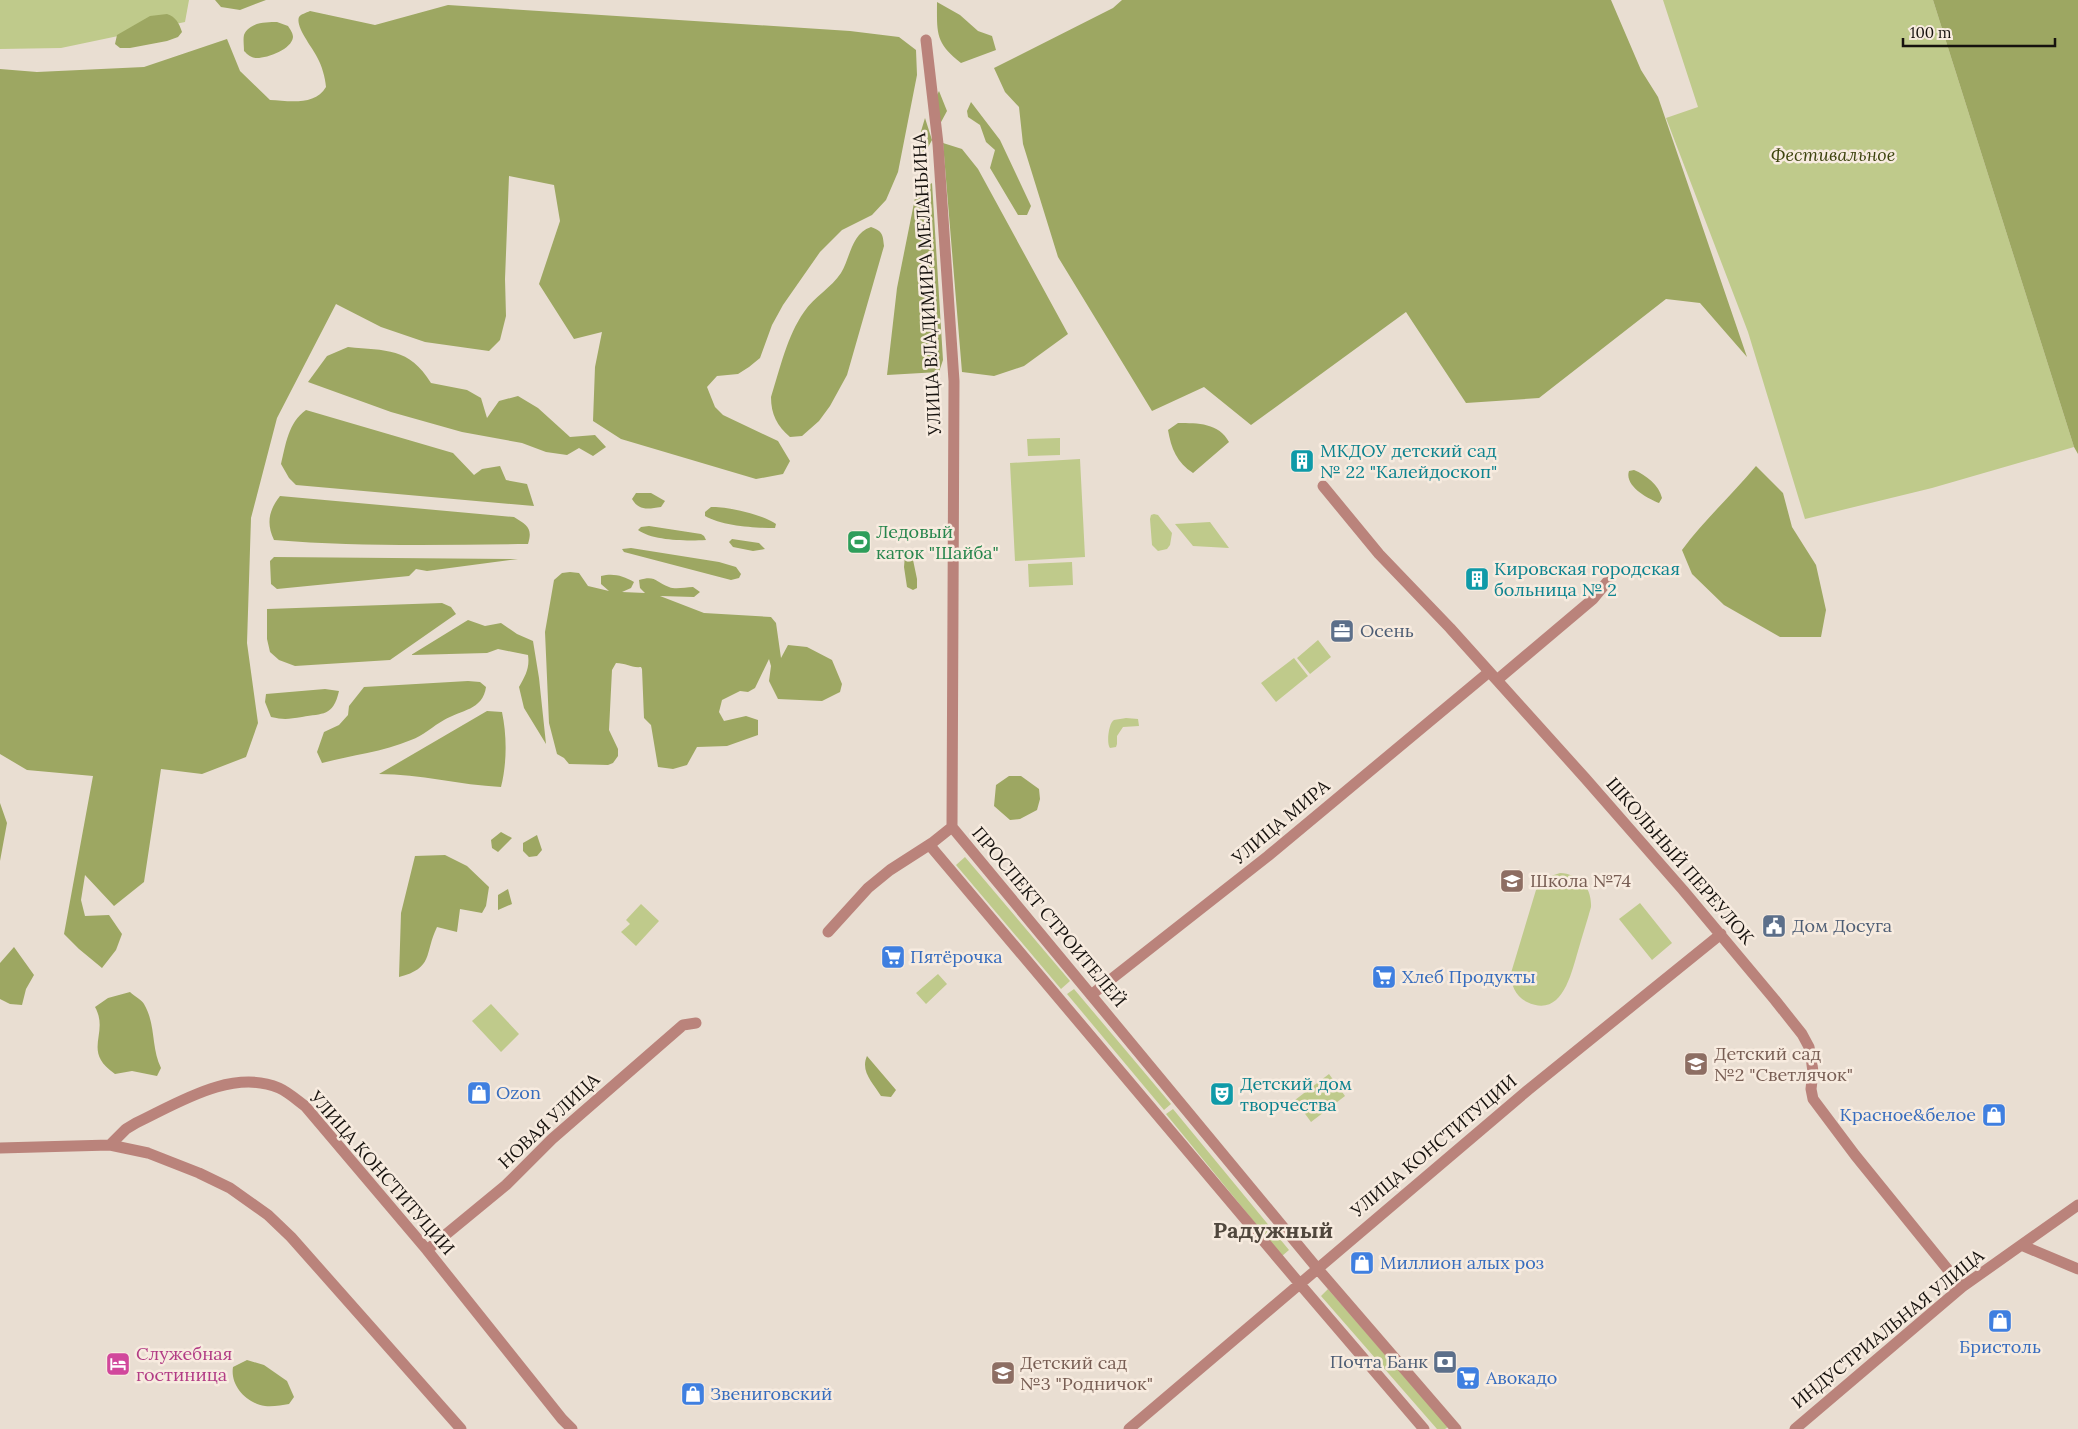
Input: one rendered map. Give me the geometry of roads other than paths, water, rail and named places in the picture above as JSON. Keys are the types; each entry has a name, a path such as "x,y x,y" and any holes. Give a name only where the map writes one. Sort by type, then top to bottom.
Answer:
{"street":[{"name":"УЛИЦА ВЛАДИМИРА МЕЛАНЬИНА","path":"926,40 938,144 954,381 952,827"},
{"name":"ШКОЛЬНЫЙ ПЕРЕУЛОК","path":"1323,486 1380,554 1493,676 1720,934 1802,1034 1812,1057 1811,1089 1813,1100 1962,1287"},
{"name":"УЛИЦА МИРА","path":"1091,995 1593,599 1607,582"},
{"name":"ПРОСПЕКТ СТРОИТЕЛЕЙ","path":"932,842 952,827 1317,1268 1456,1429"},
{"path":"828,932 868,888 890,870 932,842"},
{"path":"932,842 932,848 1424,1429"},
{"name":"УЛИЦА КОНСТИТУЦИИ","path":"1129,1429 1528,1090 1720,934"},
{"name":"НОВАЯ УЛИЦА","path":"427,1250 506,1186 552,1139 683,1025 696,1023"},
{"name":"УЛИЦА КОНСТИТУЦИИ","path":"110,1145 126,1129 136,1123 214,1088 230,1084 258,1082 281,1088 305,1106 427,1250 572,1429"},
{"path":"0,1148 110,1145 148,1152 230,1188 268,1215 305,1252 461,1429"},
{"name":"ИНДУСТРИАЛЬНАЯ УЛИЦА","path":"1795,1429 1962,1287 2078,1205"},
{"path":"2021,1245 2078,1269"}],"place":[{"name":"МКДОУ детский сад № 22 \"Калейдоскоп\"","path":"1302,461"},
{"name":"Ледовый каток \"Шайба\"","path":"859,542"},
{"name":"Кировская городская больница № 2","path":"1477,579"},
{"name":"Осень","path":"1342,631"},
{"name":"Школа №74","path":"1512,881"},
{"name":"Дом Досуга","path":"1774,926"},
{"name":"Пятёрочка","path":"893,957"},
{"name":"Хлеб Продукты","path":"1384,977"},
{"name":"Детский сад №2 \"Светлячок\"","path":"1696,1064"},
{"name":"Ozon","path":"479,1093"},
{"name":"Детский дом творчества","path":"1222,1094"},
{"name":"Красное&белое","path":"1994,1115"},
{"name":"Миллион алых роз","path":"1362,1263"},
{"name":"Бристоль","path":"2000,1321"},
{"name":"Почта Банк","path":"1445,1362"},
{"name":"Служебная гостиница","path":"118,1364"},
{"name":"Детский сад №3 \"Родничок\"","path":"1003,1373"},
{"name":"Авокадо","path":"1468,1378"},
{"name":"Звениговский","path":"693,1394"}],"district":[{"name":"Радужный","path":"1273,1230"}],"park label":[{"name":"Фестивальное","path":"1833,155"}]}
